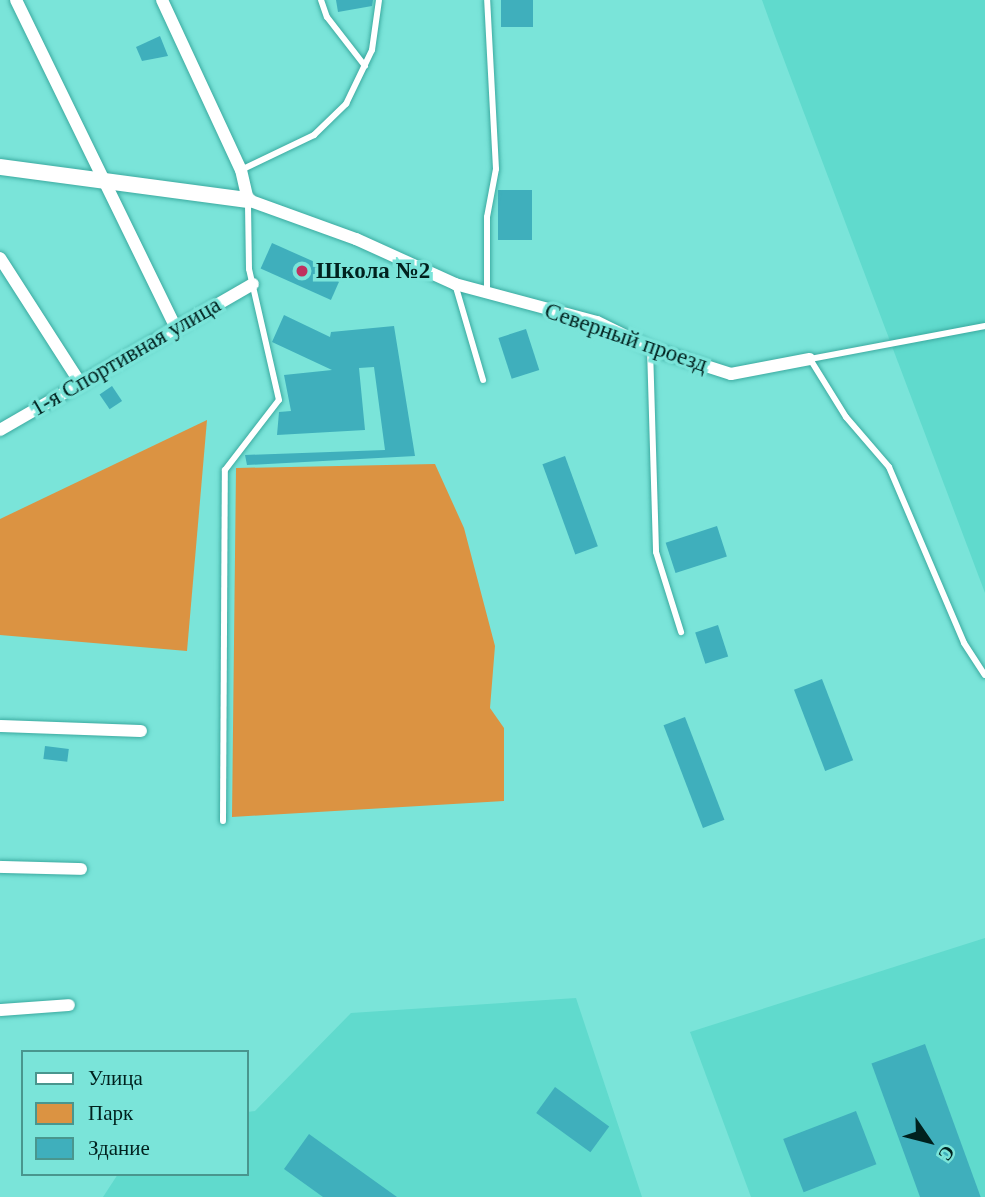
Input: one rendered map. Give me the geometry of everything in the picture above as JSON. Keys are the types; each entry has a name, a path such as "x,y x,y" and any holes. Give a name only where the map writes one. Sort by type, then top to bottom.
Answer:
{"street":[{"path":"16,0 102,182 176,328"},
{"path":"162,0 241,170 248,200"},
{"name":"Северный проезд","path":"0,167 248,200 356,239 455,284 597,322 650,348 731,374 810,359"},
{"path":"0,258 81,384"},
{"name":"1-я Спортивная улица","path":"0,430 253,284"},
{"path":"0,726 141,731"},
{"path":"0,867 80,869"},
{"path":"0,1010 69,1005"}],"lane":[{"path":"321,0 327,17 365,66"},
{"path":"241,170 314,135 346,104 372,50 379,0"},
{"path":"487,293 487,217 496,169 488,0"},
{"path":"223,821 225,470 279,400 253,284 248,200"},
{"path":"455,284 482,380"},
{"path":"985,326 810,359 846,417 889,467 964,643 985,675"},
{"path":"650,348 656,552 681,632"}],"shaded area":[{"path":"762,0 985,0 985,593 775,36"},
{"path":"985,938 985,1197 751,1197 690,1032"},
{"path":"576,998 642,1197 103,1197 117,1176 248,1176 248,1112 255,1111 351,1013"}],"green space":[{"path":"207,420 187,651 0,635 0,519"},
{"path":"435,464 464,528 495,646 490,708 504,728 504,801 232,817 236,468"}],"building":[{"path":"336,0 373,0 372,6 338,12"},
{"path":"501,0 533,0 533,27 501,27"},
{"path":"160,36 168,56 142,61 136,47"},
{"path":"498,190 532,190 532,240 498,240"},
{"name":"Школа №2","path":"272,243 342,274 331,300 261,269"},
{"path":"284,315 330,337 331,332 394,326 415,456 247,465 245,455 385,450 374,367 359,368 365,430 277,435 279,412 291,411 284,375 332,370 272,342"},
{"path":"526,329 539,370 512,379 498,338"},
{"path":"112,386 122,401 110,409 100,394"},
{"path":"565,456 598,546 575,554 542,464"},
{"path":"717,526 727,556 676,573 666,543"},
{"path":"718,625 728,656 705,664 695,632"},
{"path":"822,679 853,760 825,771 794,690"},
{"path":"685,717 724,820 703,828 664,725"},
{"path":"45,746 69,749 67,762 43,759"},
{"path":"925,1044 981,1197 920,1197 871,1063"},
{"path":"555,1087 609,1126 590,1152 536,1113"},
{"path":"856,1111 876,1164 804,1192 783,1139"},
{"path":"309,1134 397,1197 323,1197 284,1169"}],"place":[{"name":"Школа №2","path":"302,271"}]}
